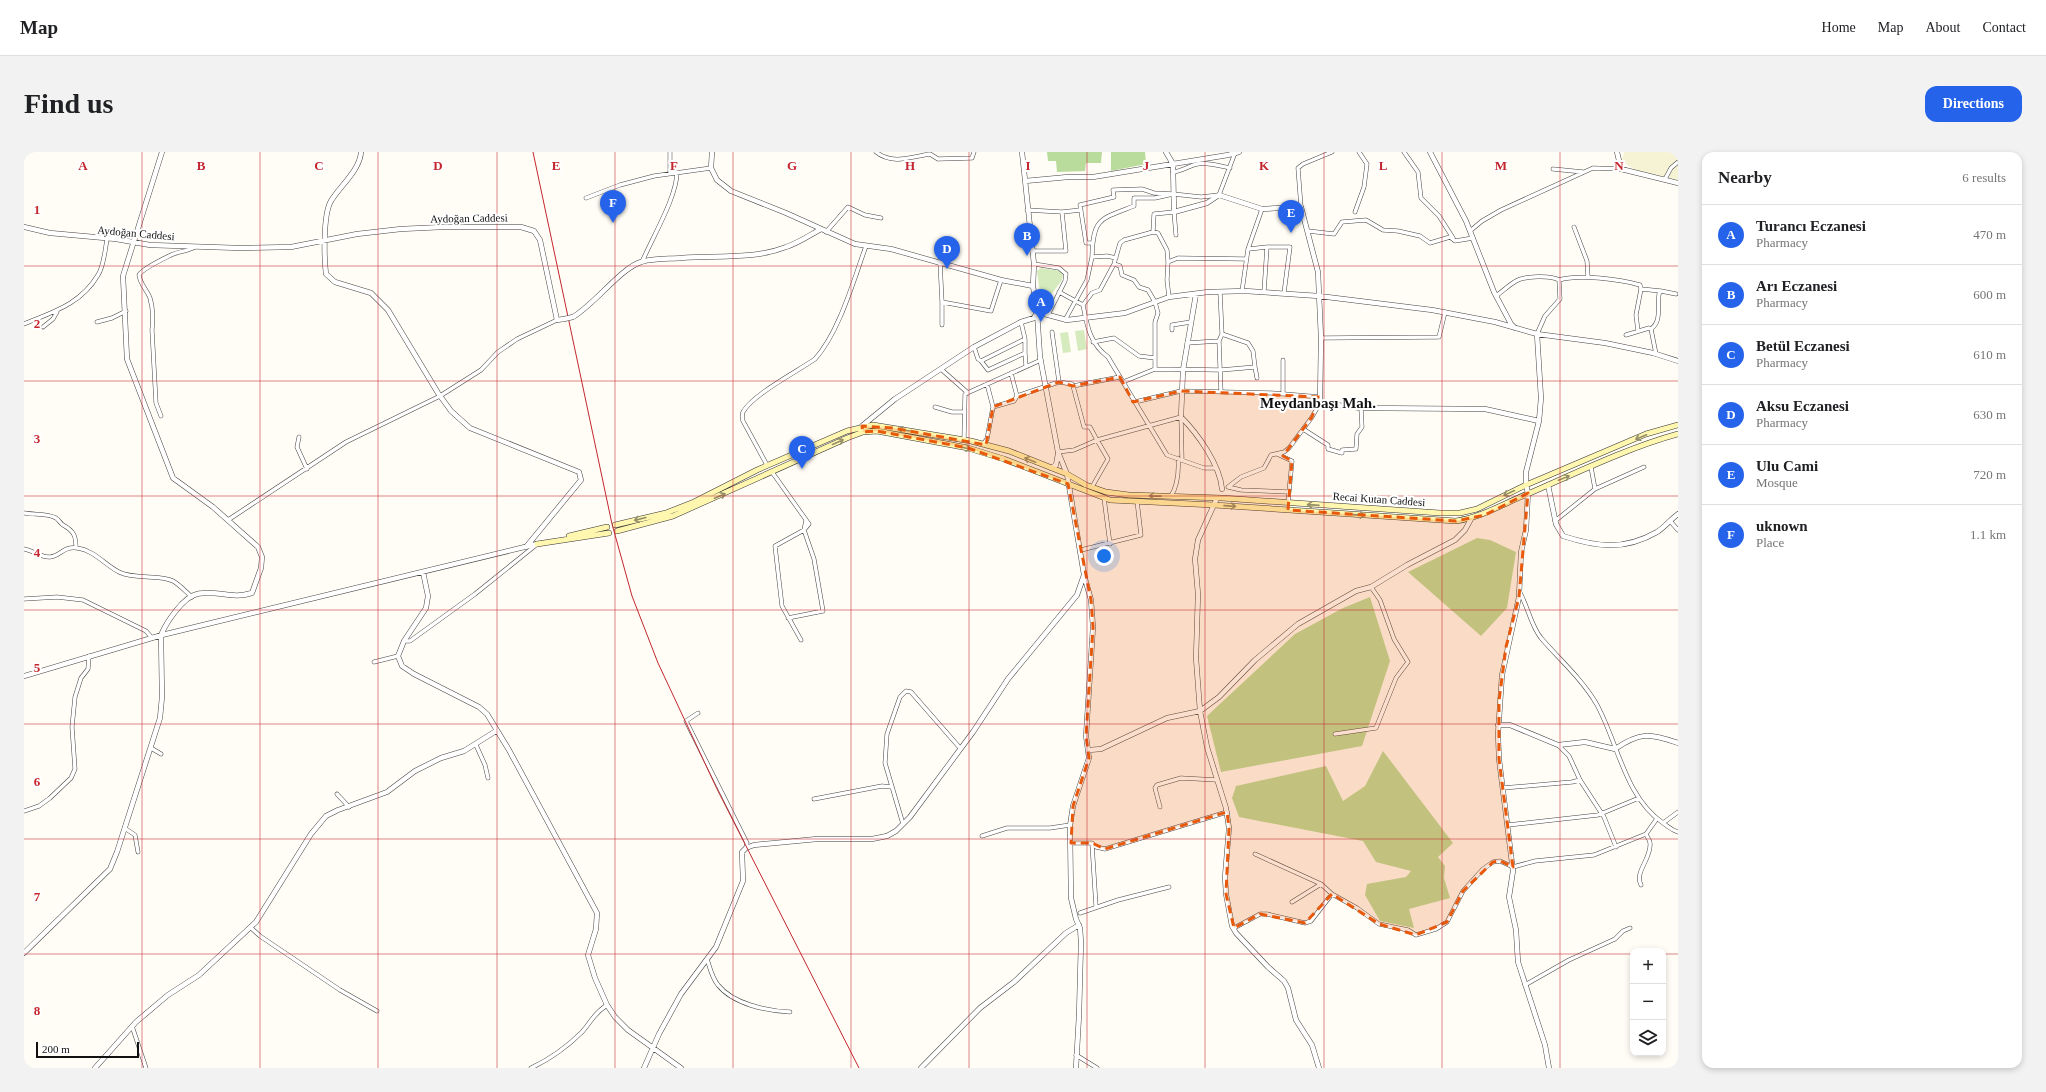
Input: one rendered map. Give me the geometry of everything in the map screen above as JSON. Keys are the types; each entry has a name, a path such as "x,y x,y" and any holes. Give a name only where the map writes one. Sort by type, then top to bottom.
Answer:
{"main road":[{"name":"Recai Kutan Caddesi","path":"862,426 873,425 983,444 1009,452 1067,474 1092,487 1106,492 1460,513 1477,508 1646,434 1678,425"},
{"path":"615,525 666,513 694,502 767,465 862,426"},
{"name":"Recai Kutan Caddesi","path":"863,432 877,431 968,448 1004,459 1104,498 1456,521 1485,515 1528,493 1662,438 1678,434"},
{"path":"617,531 673,516 863,432"},
{"path":"537,544 607,527"},
{"path":"537,544 609,533"}],"street":[{"path":"24,953 110,869 126,829 160,718 162,697 161,635 164,627 178,609 195,594 213,593 239,597 252,593 262,557 258,547 228,520 173,478 127,359 126,311 123,276 133,242 146,207 162,152"},
{"path":"360,152 359,161 330,202 326,212 326,274 335,282 371,293 388,310 401,330 420,366 440,396 451,410 470,428 579,472 581,480 526,547"},
{"path":"670,152 670,173"},
{"path":"712,152 711,168 717,180 731,191 786,213 826,232 855,244 891,249 1001,280 1033,286"},
{"path":"876,152 883,158 910,159 930,154 938,159 972,158 974,152"},
{"path":"1022,152 1027,210 1034,264 1033,286 1041,360 1058,452 1067,474 1084,575 1091,600 1093,627 1086,736 1089,750 1088,758 1073,806 1070,825 1071,898 1079,925 1081,942 1076,1068"},
{"path":"1166,152 1173,164 1173,194 1176,235"},
{"path":"1222,489 1228,487 1241,478 1264,468 1271,455 1277,454 1289,448 1320,403 1321,338 1318,272 1301,207 1298,168 1303,164 1332,152"},
{"path":"1355,212 1364,187 1367,164 1359,152"},
{"path":"1404,152 1418,172 1421,198 1439,216 1455,241"},
{"path":"1430,152 1470,230 1496,296 1510,324 1516,329"},
{"path":"1617,152 1621,169"},
{"path":"1025,181 1068,176 1093,177 1237,153 1219,195 1207,203 1174,212 1154,214 1153,232"},
{"path":"1665,179 1671,168 1678,162"},
{"path":"1173,172 1183,171 1195,164 1202,163 1230,168"},
{"path":"586,198 620,185 670,173 711,168"},
{"path":"1470,230 1501,210 1593,168 1621,169 1678,183"},
{"path":"1553,169 1584,172"},
{"path":"642,262 677,181 677,172"},
{"path":"1092,243 1086,243 1080,205 1114,197 1113,190 1142,189 1154,193 1201,197 1219,195 1262,209 1301,207"},
{"path":"1065,320 1087,280 1092,257 1092,236 1096,227 1106,217 1134,206 1134,198 1155,198 1173,194"},
{"path":"826,232 848,207 865,215 881,218"},
{"path":"1242,291 1246,259 1262,209"},
{"path":"1027,210 1062,212 1081,210"},
{"path":"1032,251 1066,250 1062,212"},
{"path":"1308,231 1334,234 1342,222 1366,220 1383,230 1398,231 1420,236 1430,243 1450,237 1455,241 1473,238"},
{"name":"Aydoğan Caddesi","path":"24,226 50,233 150,245 239,248 291,247 358,234 443,227 521,227 534,231 540,240 557,320"},
{"path":"1574,226 1587,261 1588,277"},
{"path":"228,520 346,442 440,396 482,370 498,352 517,339 557,320 573,317 584,311 622,274 642,262 696,257 735,256 770,251 786,248 821,229"},
{"path":"1169,297 1167,280 1168,262 1164,242 1158,233 1153,232 1120,243 1114,264 1100,290 1092,292 1083,305 1094,342 1108,357 1164,452 1167,455 1204,468 1215,468"},
{"path":"24,324 57,312 75,301 99,275 107,239"},
{"path":"767,465 743,421 742,414 748,405 757,398 815,359 823,351 840,314 866,246"},
{"path":"1249,249 1290,246 1284,293"},
{"path":"161,416 156,403 152,330 153,321 150,298 140,281 139,275 142,270 172,254 186,252 196,247"},
{"path":"1264,292 1267,247"},
{"path":"1092,257 1107,256 1116,258"},
{"path":"1168,262 1178,258 1246,259"},
{"path":"940,262 942,326"},
{"path":"1034,264 1059,268 1064,271 1066,278 1048,315"},
{"path":"1114,264 1120,266 1122,275 1134,280 1139,286 1148,290 1155,302 1158,313 1155,322 1155,369"},
{"path":"1496,296 1516,281 1523,278 1553,276 1559,280"},
{"path":"1559,280 1568,277 1588,277 1630,282 1640,285 1641,289 1636,315 1638,331"},
{"path":"942,302 991,312 1001,280"},
{"path":"1549,1068 1545,1045 1518,962 1516,930 1509,897 1512,886 1513,867 1502,788 1498,725 1502,675 1519,591 1521,552 1526,530 1528,493 1526,486 1526,472 1539,421 1541,398 1537,334 1545,316 1560,299 1559,280"},
{"path":"1641,289 1676,294"},
{"path":"1037,312 1065,320 1125,312 1169,297 1242,291 1284,293 1320,296 1445,312 1537,334 1605,343 1656,354 1678,361"},
{"path":"1651,330 1658,324 1658,304 1661,291"},
{"path":"1059,292 1083,305"},
{"path":"1220,292 1222,334 1219,341 1221,392"},
{"path":"1171,496 1176,487 1180,459 1181,391 1183,370 1196,294"},
{"path":"97,322 112,318 126,311"},
{"path":"43,327 53,319 57,312"},
{"path":"863,432 862,426 895,399 942,370 974,347 1021,322 1034,318 1037,312"},
{"path":"1321,338 1439,337 1445,312"},
{"path":"1021,322 1025,339 1026,366"},
{"path":"1172,330 1172,325 1191,322"},
{"path":"1626,336 1649,328 1651,330"},
{"path":"1651,330 1656,354"},
{"path":"1052,332 1059,382"},
{"path":"1222,334 1248,343 1252,351 1256,378"},
{"path":"1094,342 1114,338 1139,356 1155,358"},
{"path":"981,360 1025,339"},
{"path":"1187,343 1219,341"},
{"path":"974,347 978,360 981,360 988,370 1025,353"},
{"path":"964,440 965,394 1041,360"},
{"path":"1283,360 1283,394"},
{"path":"1123,382 1155,369 1221,370 1255,367"},
{"path":"942,370 968,393"},
{"path":"1011,373 1017,396"},
{"path":"993,407 1014,400 1017,396 1059,382 1072,384 1073,386 1120,377"},
{"path":"983,444 987,440 993,407 987,384"},
{"path":"1073,386 1084,427 1090,427 1108,459 1092,487"},
{"path":"1134,402 1181,391 1283,394 1320,397"},
{"path":"1320,403 1361,408 1485,409 1539,421"},
{"path":"935,408 952,412 965,412"},
{"path":"1303,429 1328,445 1328,449 1335,452 1342,453 1342,450 1356,448 1357,434 1362,427 1361,408"},
{"path":"1058,452 1074,450 1097,440 1181,417"},
{"path":"1181,417 1192,428 1208,453 1222,489 1220,498 1214,505 1198,540 1195,559 1198,594 1196,658 1200,711 1207,748 1227,812 1229,828 1226,889 1234,928 1247,946 1284,981 1291,994 1296,1020 1312,1045 1319,1068"},
{"path":"299,437 297,447 307,469"},
{"path":"1051,468 1056,465 1058,452"},
{"path":"1277,454 1292,461 1288,503"},
{"path":"1591,467 1595,489"},
{"path":"1555,521 1595,489 1644,467"},
{"path":"772,472 809,524 804,530 775,546 782,606 801,640"},
{"path":"1548,485 1555,521 1563,536 1582,542 1608,546 1621,546 1656,532 1678,514"},
{"path":"1228,487 1241,490 1288,492"},
{"path":"1104,498 1110,544"},
{"path":"1081,550 1110,544 1141,535 1137,501"},
{"path":"24,513 50,516 57,519 62,524 70,528 76,537 76,548"},
{"path":"1089,750 1101,749 1167,718 1200,711 1219,697 1255,660 1298,624 1356,591 1371,587 1455,540 1465,530 1471,519"},
{"path":"1670,521 1678,530"},
{"path":"788,618 823,611 814,560 804,530"},
{"path":"24,676 161,635 537,544"},
{"path":"404,641 410,641 475,594 537,544"},
{"path":"24,549 34,551 45,557 51,557 68,547 76,548 95,555 123,574 172,580 192,597"},
{"path":"423,572 428,596 426,608 404,641 398,656 402,666 414,674 479,707 487,714 509,750 597,913 596,929 588,955 595,978 607,1005 615,1017 628,1030 682,1068"},
{"path":"644,1068 659,1034 681,994 716,948 743,881 742,852 746,848 754,845 817,839 872,839 887,836 896,831 903,824 960,748 1008,679 1077,594 1084,575"},
{"path":"1334,734 1376,728 1396,678 1408,662 1394,639 1380,600 1371,587"},
{"path":"1519,591 1534,626 1541,638 1562,660 1595,702 1615,749 1639,798 1656,820 1663,823 1671,830 1678,832"},
{"path":"24,599 57,597 83,600 146,631 152,638"},
{"path":"24,811 39,806 50,798 71,778 75,769 72,727 76,697 81,678 88,669 89,656"},
{"path":"374,662 398,656"},
{"path":"903,824 885,763 887,734 900,697 906,691 911,692 960,748"},
{"path":"698,712 686,721 747,843 746,848"},
{"path":"1498,725 1510,725 1558,745 1569,756 1580,780 1602,814 1616,847"},
{"path":"95,1068 132,1026 168,995 198,975 250,927 266,908 311,834 326,816 387,792 415,771 476,745 496,731"},
{"path":"1558,745 1585,742 1615,749 1630,739 1641,736 1656,737 1678,743"},
{"path":"476,745 485,765 488,778"},
{"path":"151,748 161,754"},
{"path":"1160,807 1155,788 1157,785 1181,778 1217,780"},
{"path":"1502,788 1580,780"},
{"path":"814,799 882,786 892,787"},
{"path":"337,794 349,807"},
{"path":"1508,825 1602,814 1639,798"},
{"path":"1071,843 1092,844 1096,847 1105,849 1227,812"},
{"path":"1663,823 1678,812"},
{"path":"1255,854 1321,884 1332,894 1358,908 1379,924 1408,930 1416,935 1436,929 1447,922 1463,891 1483,869 1492,862 1500,861 1513,867 1535,860 1594,855 1646,834 1656,820"},
{"path":"982,836 1008,828 1050,828 1070,825"},
{"path":"126,829 136,837 138,852"},
{"path":"1641,885 1639,881 1640,873 1646,863 1650,844 1646,834"},
{"path":"1092,844 1096,906"},
{"path":"1292,902 1321,884"},
{"path":"1080,913 1096,906 1169,887"},
{"path":"1234,928 1260,914 1268,914 1305,923 1311,920 1332,894"},
{"path":"921,1068 980,1008 1014,982 1066,932 1079,925"},
{"path":"250,927 260,936 340,990 378,1011"},
{"path":"1525,985 1569,960 1614,939 1622,931 1630,928"},
{"path":"707,960 713,977 719,987 735,998 750,1006 790,1012"},
{"path":"531,1068 548,1060 570,1043 583,1031 596,1012 607,1005"},
{"path":"132,1026 146,1068"},
{"path":"1076,1055 1097,1068"}],"highlighted area":[{"path":"1120,377 1133,402 1181,391 1320,397 1312,417 1283,456 1292,461 1288,510 1456,521 1485,515 1528,493 1519,597 1506,647 1499,701 1499,759 1513,867 1500,861 1493,862 1463,891 1447,922 1416,935 1379,924 1332,894 1305,923 1260,914 1234,928 1226,894 1229,828 1227,812 1105,849 1092,843 1071,843 1073,806 1089,758 1086,736 1093,627 1091,600 1068,484 968,448 877,431 863,432 862,426 893,428 986,445 993,407 1059,382 1073,386"}],"shaded area":[{"path":"1624,152 1678,152 1678,180 1635,170 1622,161"}],"green space":[{"path":"1047,152 1102,152 1101,163 1086,163 1085,171 1057,172 1056,161 1048,161"},
{"path":"1111,152 1145,152 1146,164 1111,171"},
{"path":"1041,268 1061,271 1063,275 1062,280 1042,307 1037,271"},
{"path":"1084,330 1087,349 1078,351 1075,331"},
{"path":"1068,332 1071,352 1063,353 1060,333"},
{"path":"1477,538 1490,540 1516,552 1507,608 1481,636 1408,572"},
{"path":"1370,597 1390,661 1362,746 1221,772 1207,716 1295,634 1343,608"},
{"path":"1383,751 1453,843 1438,857 1445,866 1444,878 1450,898 1409,909 1414,928 1380,921 1365,895 1367,884 1406,877 1411,871 1376,862 1363,841 1239,817 1232,798 1236,786 1326,766 1343,801 1365,786"}],"railway":[{"path":"533,152 612,524 632,596 658,663 717,789 859,1068"}],"place":[{"name":"uknown","path":"613,223"},
{"name":"Ulu Cami","path":"1291,233"},
{"name":"Arı Eczanesi","path":"1027,256"},
{"name":"Aksu Eczanesi","path":"947,269"},
{"name":"Turancı Eczanesi","path":"1041,322"},
{"name":"Betül Eczanesi","path":"802,469"}],"district":[{"name":"Meydanbaşı Mah.","path":"1318,403"}]}
